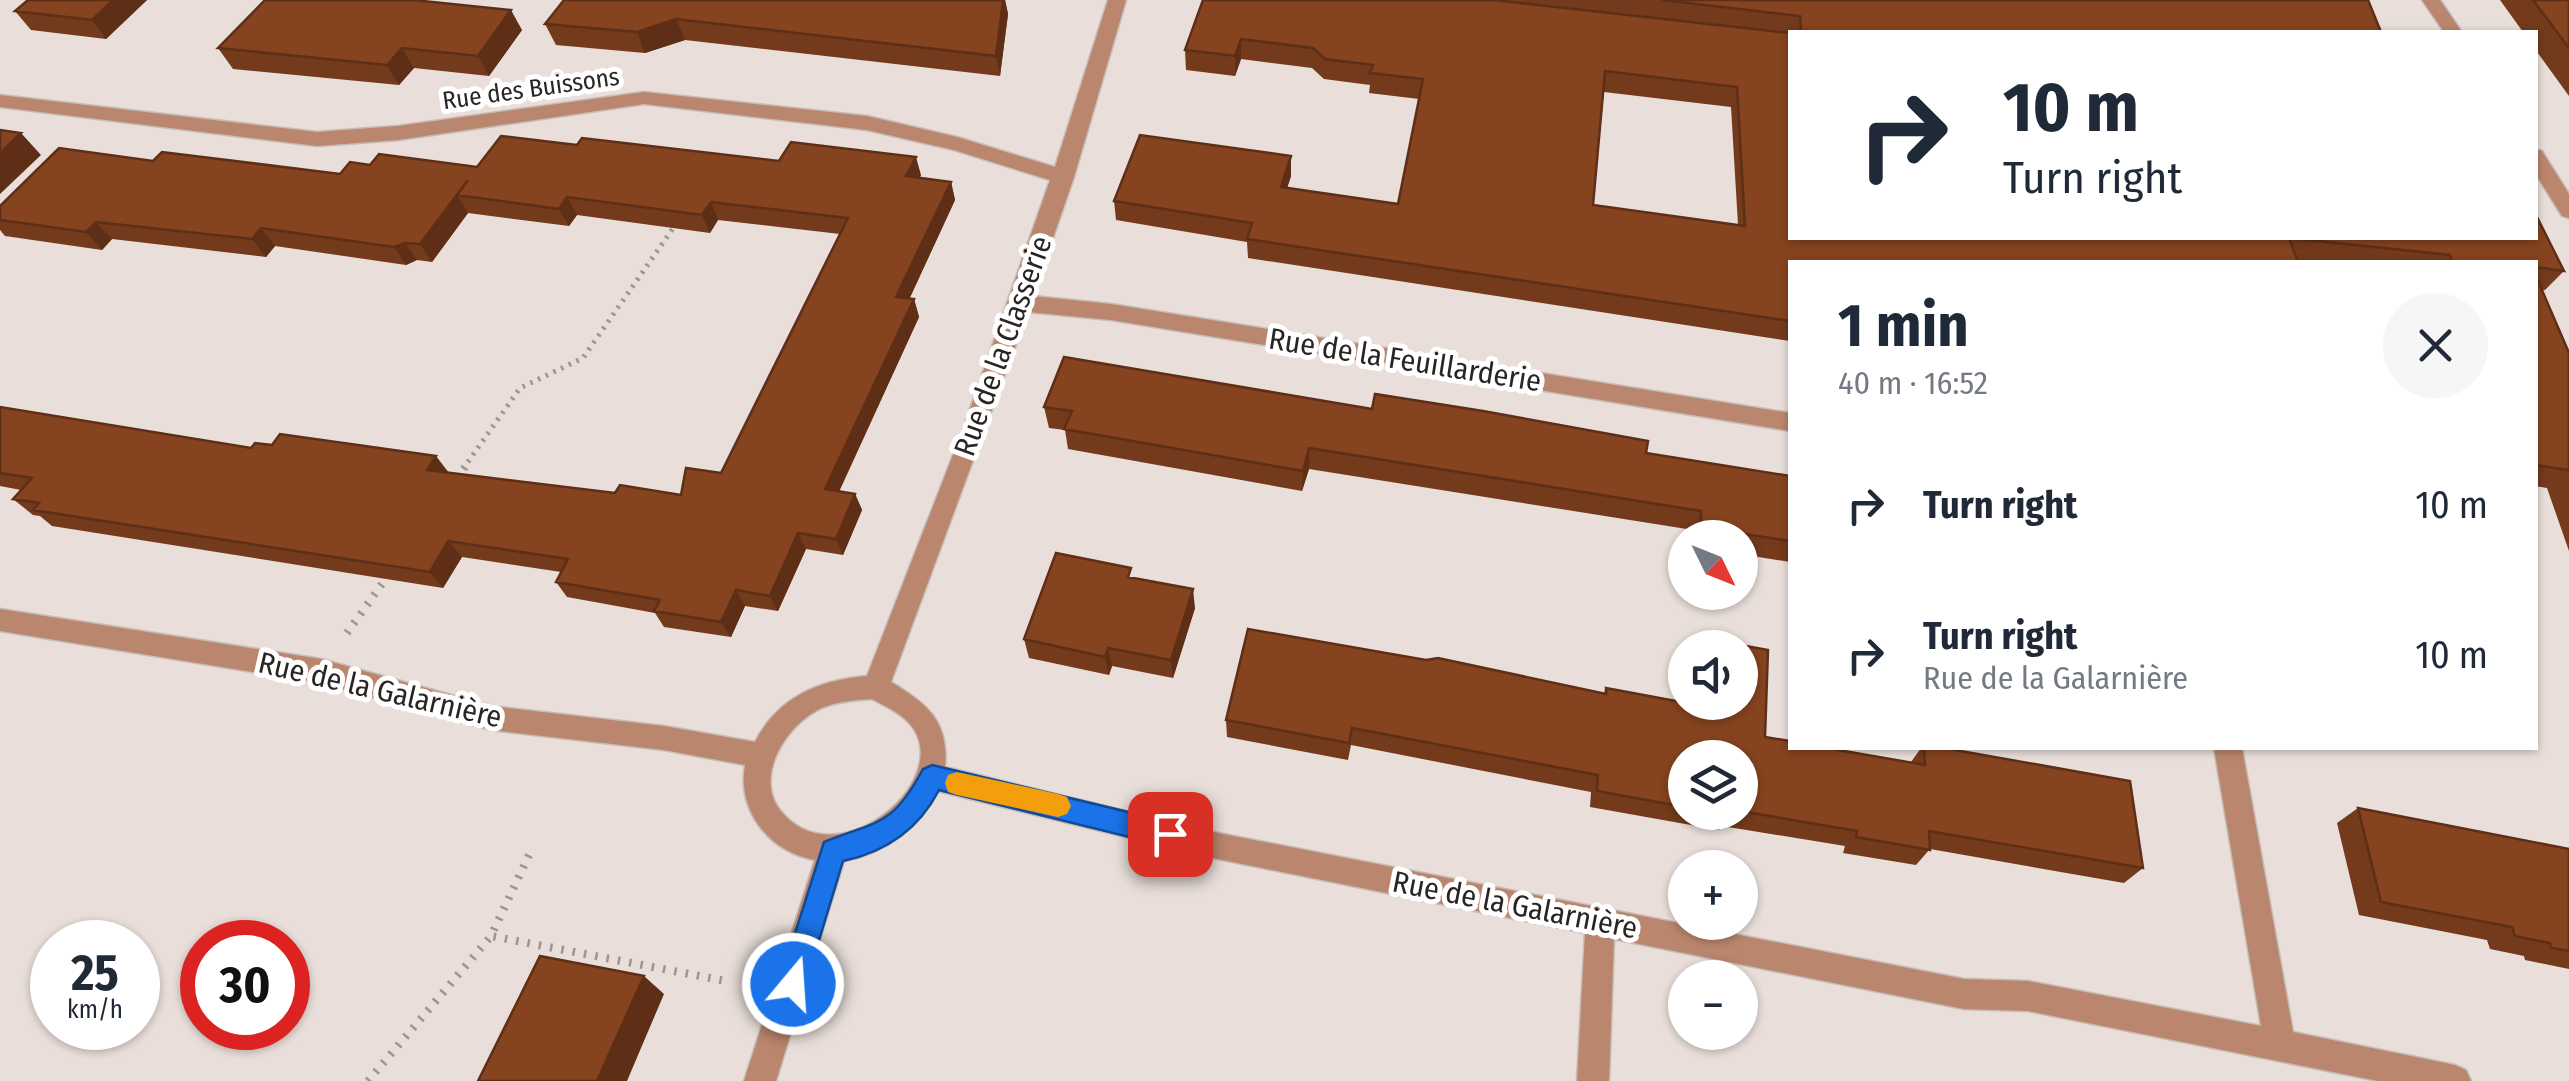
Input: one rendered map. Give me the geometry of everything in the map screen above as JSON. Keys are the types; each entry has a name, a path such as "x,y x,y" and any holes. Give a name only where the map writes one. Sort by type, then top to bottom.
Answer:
{"street":[{"name":"Rue de la Classerie","path":"876,687 1020,304 1064,177 1117,0"},
{"path":"2432,0 2453,30"},
{"name":"Rue des Buissons","path":"0,100 317,139 398,134 485,118 644,98 867,123 957,144 1064,177"},
{"path":"2538,161 2569,211"},
{"name":"Rue de la Feuillarderie","path":"1020,304 1112,312 1788,422"},
{"name":"Rue de la Galarnière","path":"0,620 320,671 492,718 664,738 760,755"},
{"path":"876,687 900,696 924,716 935,744 932,777 917,806 890,831 856,846 833,850 788,839 766,817 756,788 760,755 778,726 804,704 836,691 876,687"},
{"path":"2228,750 2280,1045"},
{"name":"Rue de la Galarnière","path":"932,777 1203,843 1964,994 2028,996 2454,1081"},
{"path":"760,1081 833,850"},
{"path":"1593,1081 1600,922"}],"path":[{"path":"454,482 520,388 583,358 680,219"},
{"path":"320,671 398,561"},
{"path":"368,1081 491,936 529,855"},
{"path":"491,936 726,981"}],"building":[{"path":"28,0 113,0 92,20 15,11"},
{"path":"265,0 413,0 511,10 478,56 402,48 387,65 218,48"},
{"path":"564,0 1003,0 996,56 676,19 637,32 545,24"},
{"path":"1203,0 1493,0 1788,33 1788,240 2290,240 2297,260 1788,260 1788,321 1247,239 1252,223 1114,201 1140,135 1291,156 1281,187 1398,204 1423,79 1370,73 1373,65 1325,59 1313,48 1241,39 1235,56 1185,50","holes":["1605,71 1737,87 1745,226 1593,205"]},
{"path":"1662,0 2368,0 2380,30 1801,30 1800,16"},
{"path":"2533,0 2569,0 2569,48"},
{"path":"0,130 21,133 0,153"},
{"path":"501,136 577,145 582,138 779,161 791,142 916,157 906,176 951,182 896,297 914,299 825,489 855,494 836,539 798,533 770,596 736,590 721,622 654,611 660,600 556,582 568,559 448,541 430,572 33,510 39,503 13,499 32,478 0,473 0,407 251,448 255,443 272,445 280,434 436,456 427,470 615,493 620,485 681,495 686,468 721,473 848,218 711,202 702,215 567,197 559,209 457,195 468,180 420,244 394,247 261,228 252,239 96,222 86,232 0,220 0,206 59,148 153,161 162,152 340,174 350,162 370,165 379,154 477,167"},
{"path":"2538,219 2564,271 2538,267 2538,260 2451,260 2450,255 2308,240 2538,240"},
{"path":"2538,281 2569,353 2568,470 2538,465"},
{"path":"1064,357 1372,409 1375,394 1483,411 1648,441 1646,453 1788,476 1788,541 1758,536 1758,520 1701,520 1701,511 1309,448 1303,471 1064,429 1072,411 1044,407"},
{"path":"1056,553 1131,568 1128,577 1193,589 1171,660 1108,648 1105,657 1024,639"},
{"path":"1248,629 1426,660 1438,658 1606,694 1606,688 1668,700 1668,720 1758,720 1758,648 1768,650 1765,737 1788,741 1788,750 1839,750 1925,765 1924,750 1955,750 2130,781 2143,868 1929,831 1930,850 1856,837 1857,831 1758,814 1758,740 1668,740 1668,804 1597,791 1598,775 1352,728 1349,743 1226,720"},
{"path":"2358,808 2569,849 2569,951 2515,936 2512,927 2381,902"},
{"path":"540,956 644,976 597,1081 478,1081"}],"slow traffic":[{"path":"957,783 1058,806"}],"route":[{"path":"793,984 833,850 856,846 890,831 917,806 932,777 1170,834"}]}
